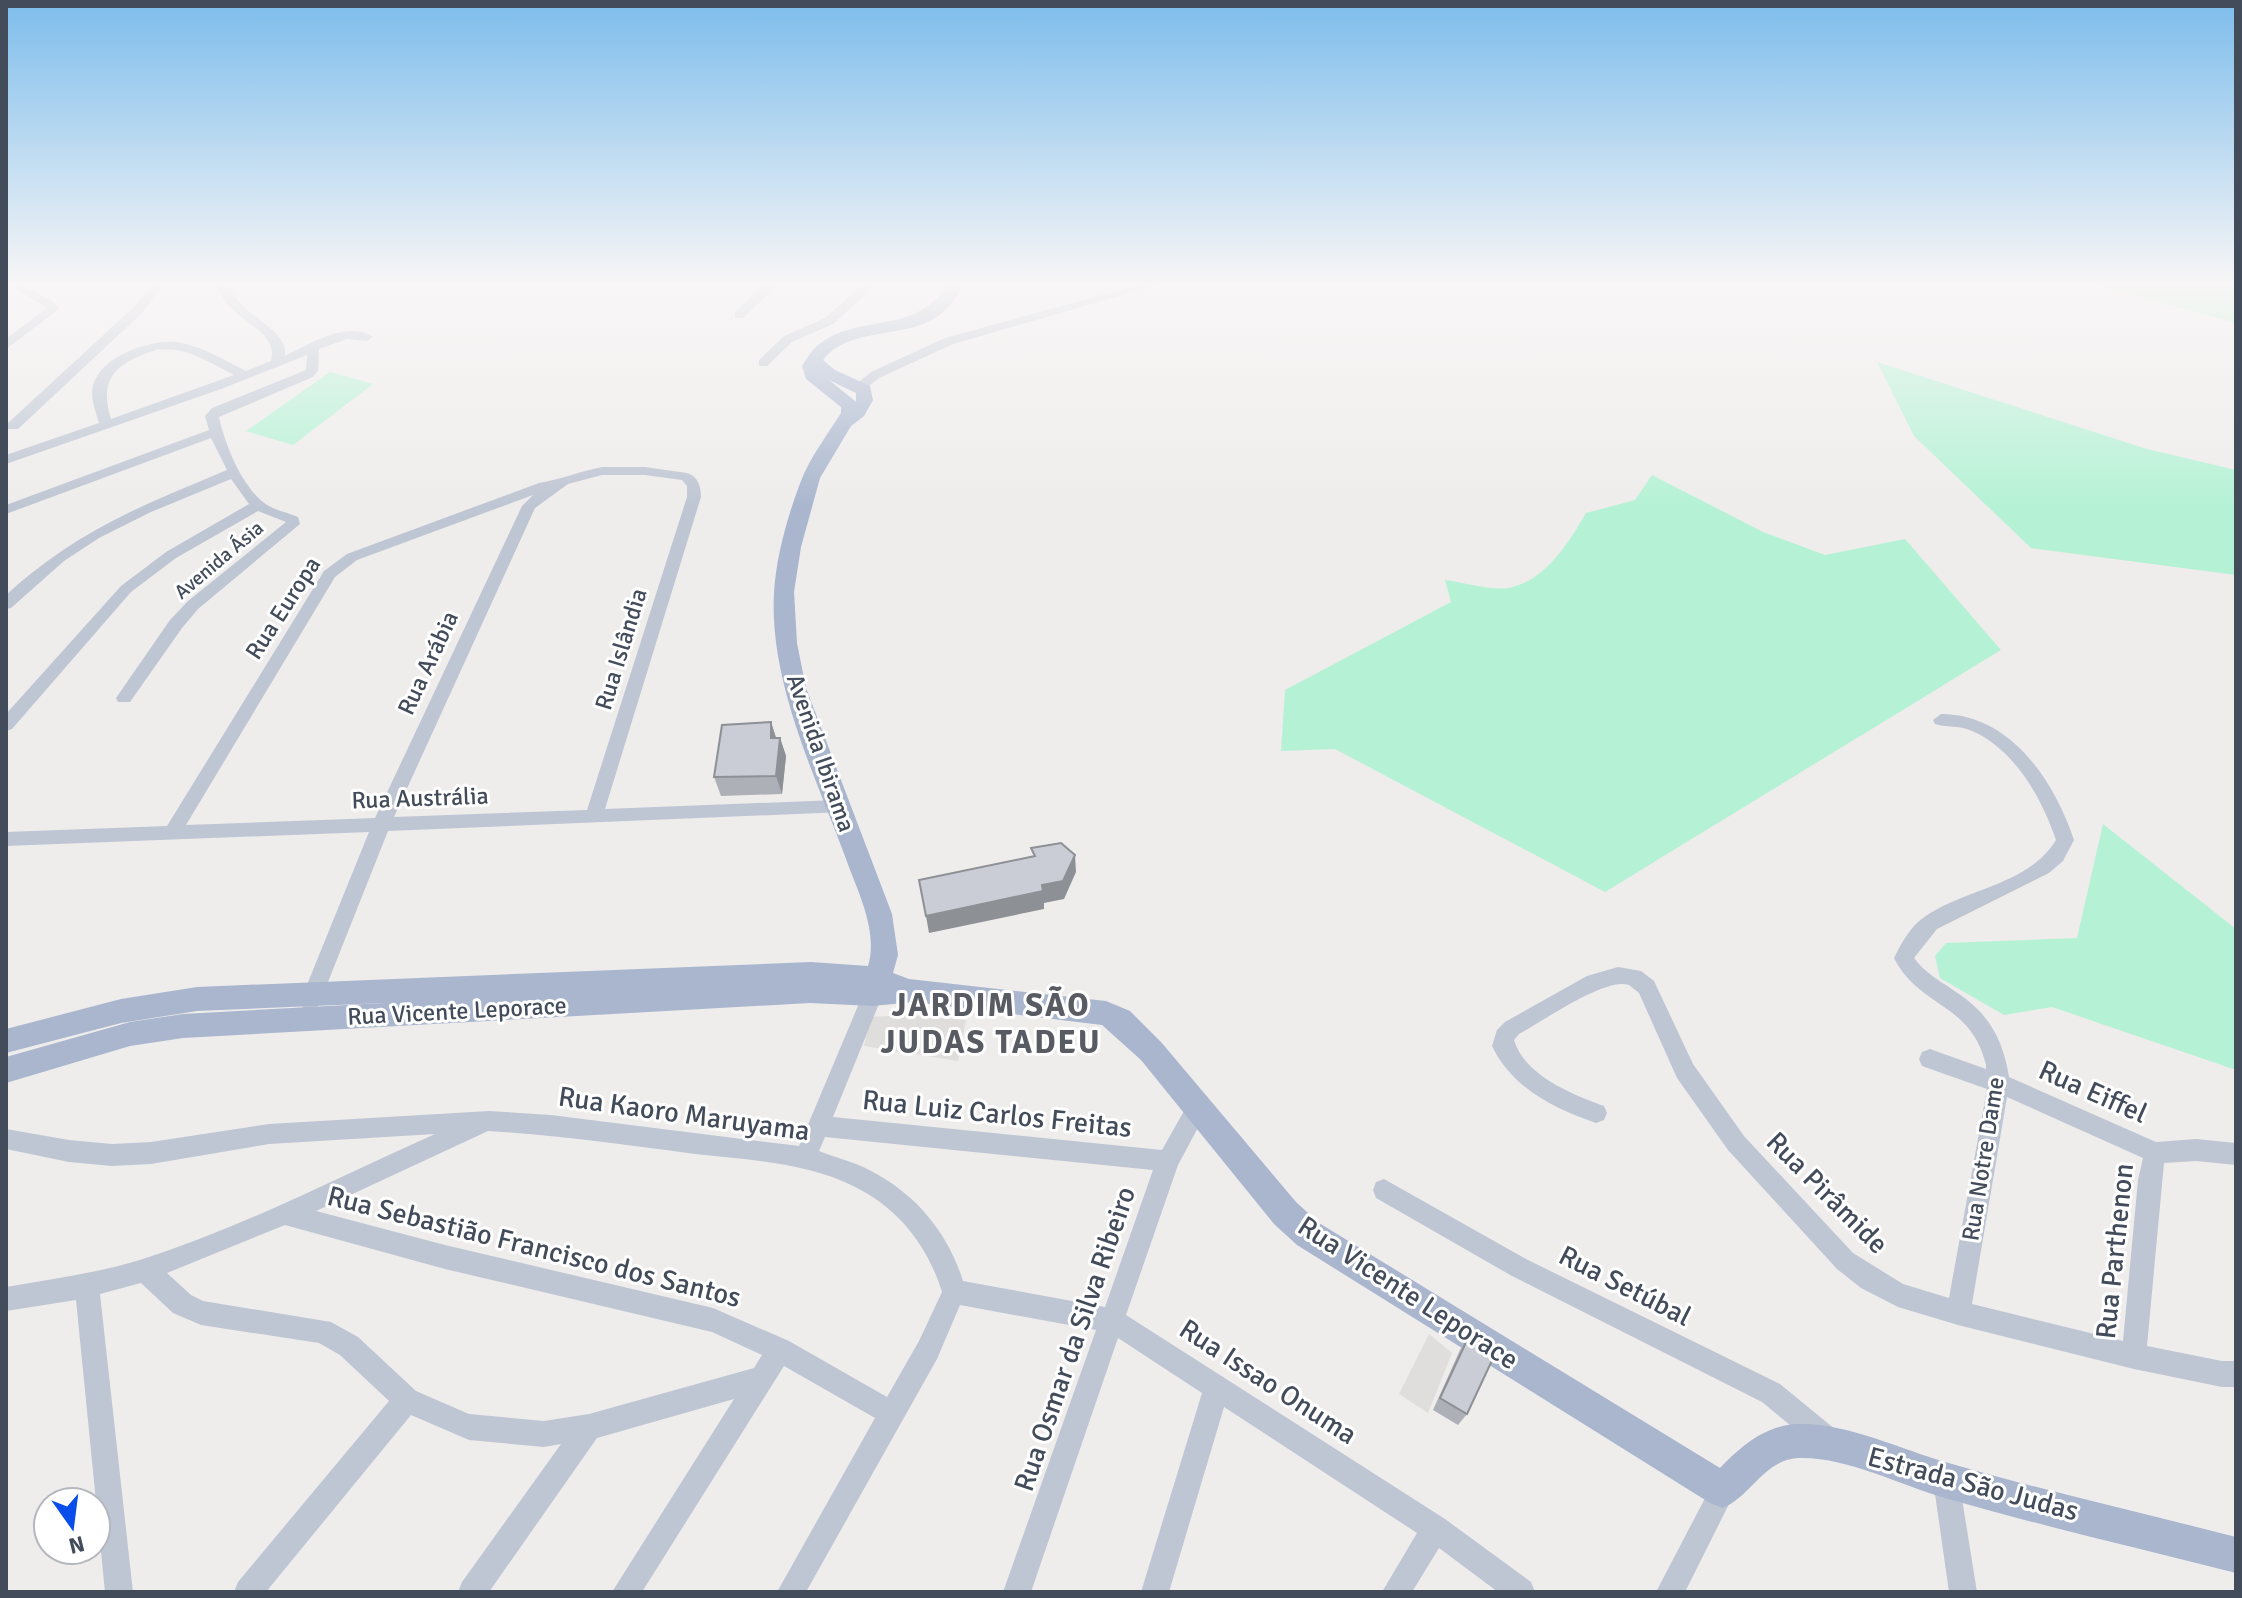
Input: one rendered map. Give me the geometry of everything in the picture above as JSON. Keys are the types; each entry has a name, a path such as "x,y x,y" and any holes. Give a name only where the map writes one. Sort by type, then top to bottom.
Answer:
{"main road":[{"path":"815,358 810,363 812,375 835,384 860,386"},
{"path":"835,384 875,375"},
{"path":"835,384 847,414"},
{"name":"Avenida Ibirama","path":"860,386 866,394 864,403 858,413 847,414 811,478 791,547 784,592 786,643 795,688 879,914 885,955 876,986"},
{"path":"6,1041 135,1008 197,999 811,973 876,986"},
{"name":"Rua Vicente Leporace","path":"6,1070 153,1030 876,986 1106,1013 1120,1020 1151,1051 1285,1213 1308,1234 1723,1490"},
{"name":"Estrada São Judas","path":"1723,1490 1750,1462 1773,1446 1797,1441 1831,1444 1946,1480 2236,1555"}],"street":[{"path":"13,426 89,358"},
{"path":"106,424 98,393 104,376 130,358"},
{"path":"206,358 244,375"},
{"path":"277,363 279,358"},
{"path":"6,460 291,358"},
{"path":"6,510 215,432 212,416 217,411 309,374 313,358"},
{"path":"763,363 769,358"},
{"path":"860,386 875,375 913,358"},
{"path":"860,386 884,380 921,358"},
{"name":"Avenida Ásia","path":"124,698 193,605 293,524 293,520 258,505 235,472 215,432"},
{"name":"Rua Islândia","path":"554,483 595,472 637,470 687,477 694,486 694,497 594,816"},
{"path":"6,604 64,554 93,535 235,472"},
{"name":"Rua Arábia","path":"302,1020 382,823 529,506 554,483"},
{"name":"Rua Europa","path":"172,833 336,567 352,557 554,483"},
{"path":"6,725 126,589 171,555 258,505"},
{"name":"Rua Notre Dame","path":"1941,720 1965,719 1979,724 2009,748 2054,809 2065,840 2060,854 2047,865 1927,924 1904,958 1909,969 1921,981 1983,1024 1992,1042 1999,1083 1958,1313"},
{"name":"Rua Austrália","path":"6,839 837,807"},
{"name":"Rua Pirâmide","path":"1596,1113 1570,1104 1534,1084 1503,1046 1504,1037 1512,1028 1594,982 1618,976 1634,977 1647,987 1685,1071 1736,1143 1845,1261 1870,1279 1898,1295 1958,1313 2134,1356 2222,1374 2236,1374"},
{"path":"805,1157 876,986"},
{"name":"Rua Eiffel","path":"1930,1059 1999,1083 2155,1153 2196,1150 2236,1154"},
{"name":"Rua Osmar da Silva Ribeiro","path":"1017,1592 1168,1161 1197,1109"},
{"path":"6,1299 87,1286 145,1270 285,1214 489,1121"},
{"name":"Rua Kaoro Maruyama","path":"6,1139 69,1151 112,1155 151,1153 269,1134 489,1121 551,1125 805,1157 864,1179 918,1219 946,1266 954,1292"},
{"name":"Rua Luiz Carlos Freitas","path":"819,1126 1168,1161"},
{"name":"Rua Parthenon","path":"2134,1356 2149,1180 2155,1153"},
{"name":"Rua Setúbal","path":"1384,1190 1520,1268 1771,1393 1831,1444"},
{"name":"Rua Sebastião Francisco dos Santos","path":"285,1214 445,1257 713,1320 780,1350 892,1414"},
{"path":"145,1270 182,1304 201,1313 322,1331 349,1346 407,1400 469,1427 544,1434 589,1427 761,1379"},
{"path":"87,1286 119,1592"},
{"path":"791,1592 928,1350 954,1292"},
{"name":"Rua Issao Onuma","path":"954,1292 1114,1321 1435,1529 1521,1592"},
{"path":"626,1592 780,1350"},
{"path":"1155,1592 1217,1387"},
{"path":"248,1592 407,1400"},
{"path":"472,1592 589,1427"},
{"path":"1946,1480 1963,1592"},
{"path":"1670,1592 1723,1490"},
{"path":"1396,1592 1435,1529"}],"shaded area":[{"path":"904,1015 966,1020 958,1061 864,1046 871,1017"},
{"path":"1429,1334 1452,1353 1428,1413 1399,1394"}],"green space":[{"path":"1877,362 2147,449 2236,470 2236,575 2031,548 1914,436"},
{"path":"330,372 373,384 293,445 246,431"},
{"path":"1652,475 1763,532 1825,555 1905,539 2001,650 1605,892 1335,749 1281,751 1285,690 1451,602 1445,580 1502,589 1533,578 1554,559 1586,513 1635,500"},
{"path":"2103,824 2236,929 2236,1070 2052,1007 2004,1015 1940,978 1935,956 1946,943 2077,938"}],"building":[{"path":"771,722 771,738 780,738 776,776 714,777 722,725"},
{"path":"1061,843 1075,855 1063,881 1042,885 1043,891 926,916 919,880 1035,856 1031,848"},
{"path":"1468,1338 1484,1352 1495,1354 1467,1414 1440,1398"}],"district":[{"name":"JARDIM SÃO JUDAS TADEU","path":"991,1024"}]}
